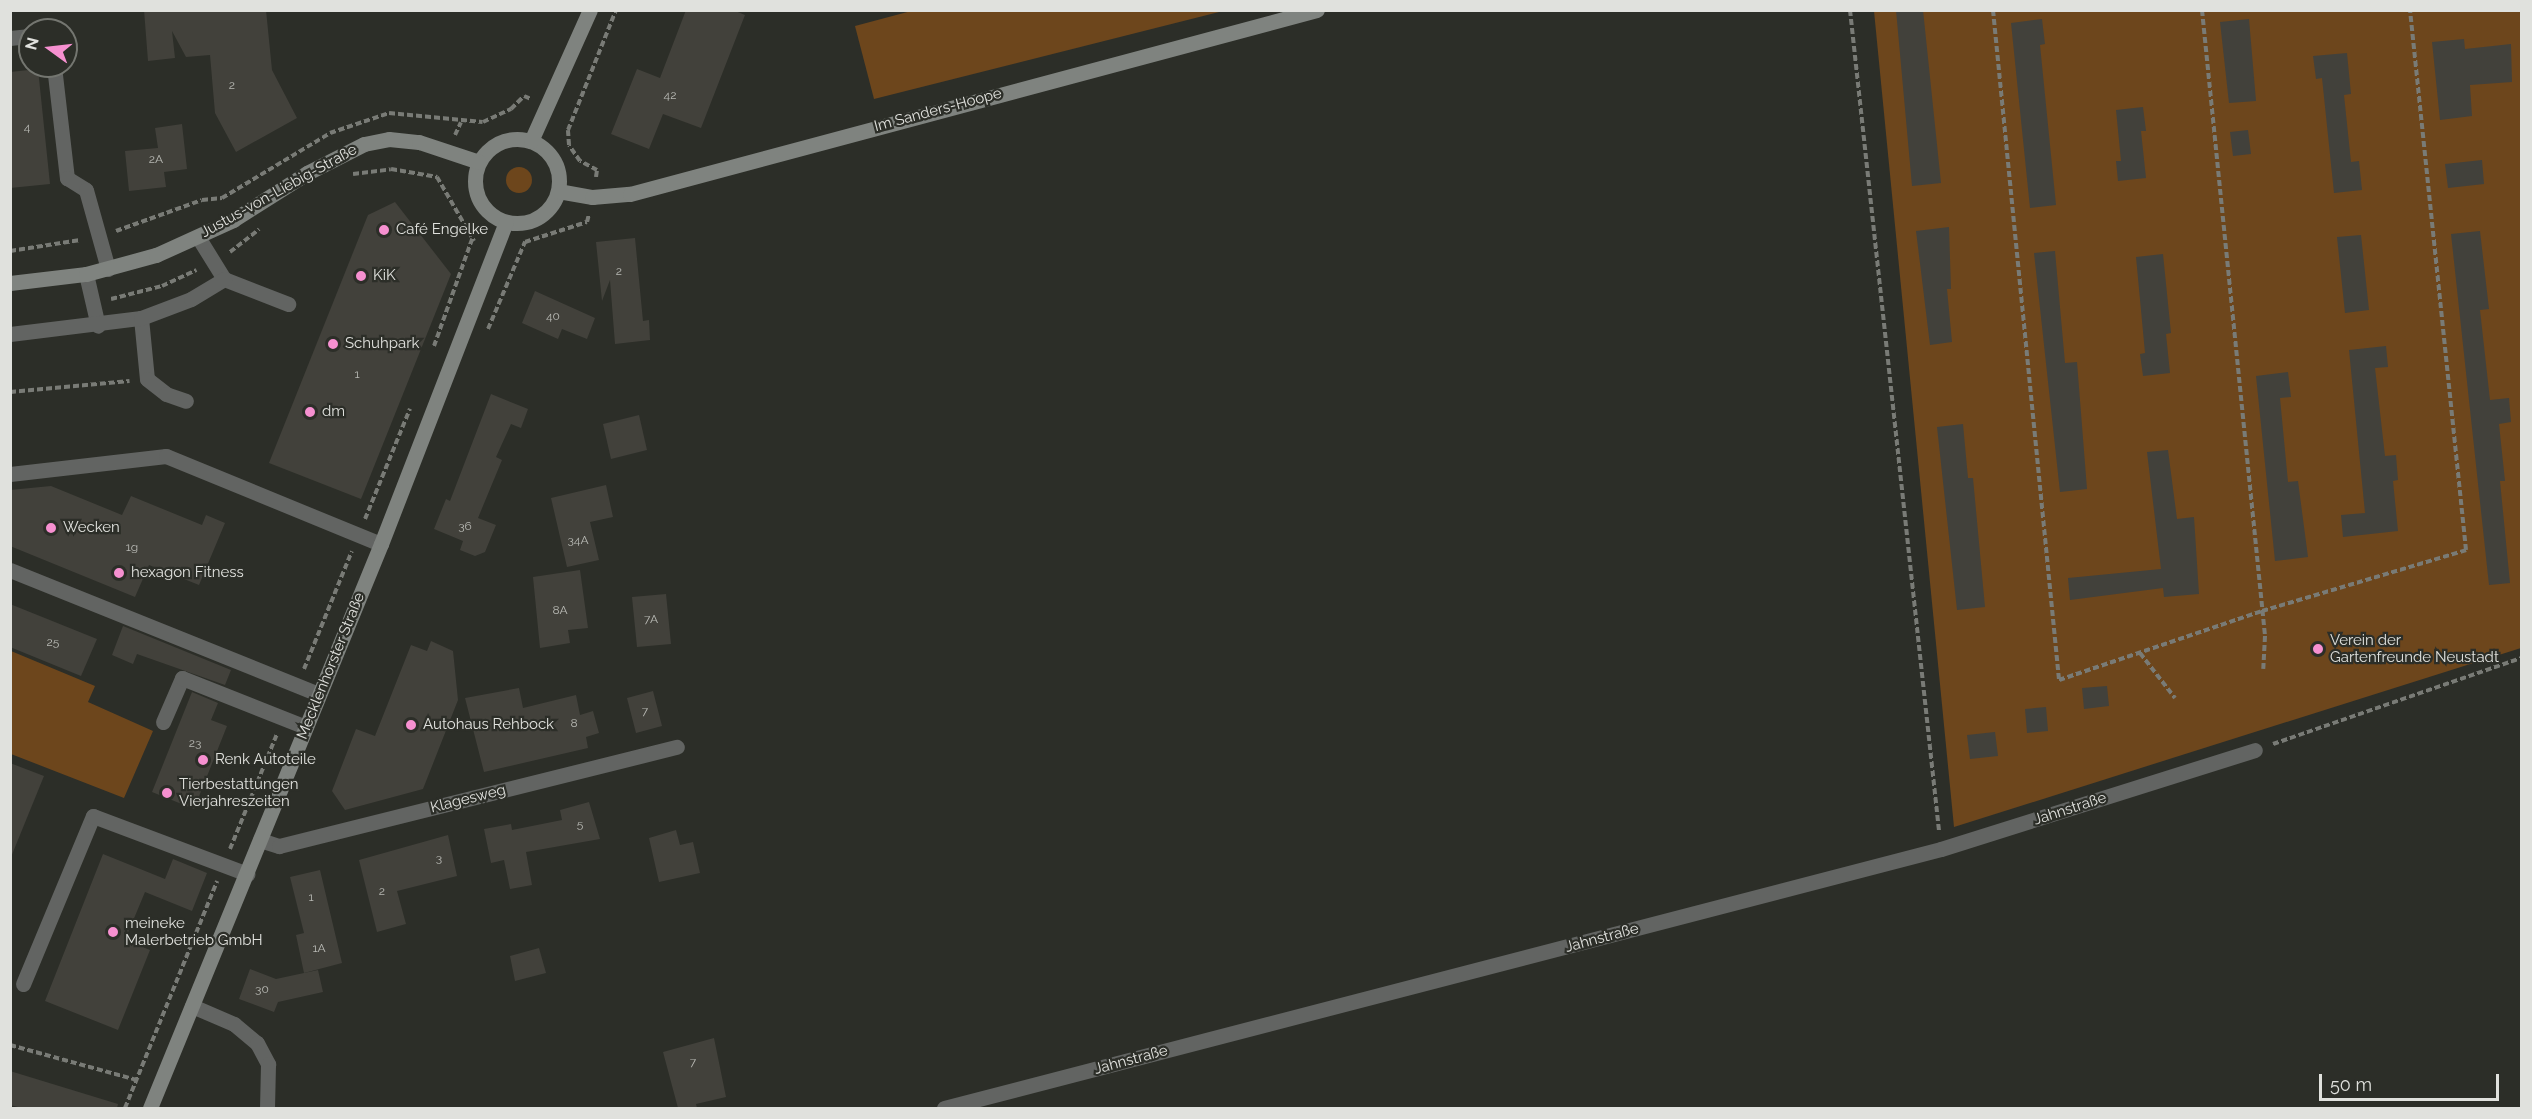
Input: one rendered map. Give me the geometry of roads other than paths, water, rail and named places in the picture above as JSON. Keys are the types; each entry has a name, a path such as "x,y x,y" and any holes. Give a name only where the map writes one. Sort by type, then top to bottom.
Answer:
{"main road":[{"path":"531,141 590,10"},
{"name":"Im Sanders-Hoope","path":"558,191 592,197 630,194 1317,10"},
{"name":"Justus-von-Liebig-Straße","path":"10,283 86,274 108,269 198,237 364,144 389,139 419,142 479,162"},
{"path":"507,140 531,141 545,149 554,162 558,191 541,215 529,221 506,222 481,202 475,189 479,162 495,144 507,140"},
{"name":"Mecklenhorster Straße","path":"150,1108 381,544 506,222"}],"street":[{"path":"55,78 67,178 86,189 108,269"},
{"path":"198,237 224,279 288,304"},
{"path":"86,274 98,326"},
{"path":"10,334 98,326 141,318 191,299 224,279"},
{"path":"141,318 147,379 166,394 186,401"},
{"path":"10,474 166,456 381,544"},
{"path":"10,570 319,694"},
{"path":"163,722 182,678 306,726"},
{"name":"Klagesweg","path":"260,840 279,846 677,747"},
{"name":"Jahnstraße","path":"944,1108 1941,849 2255,750"},
{"path":"23,984 93,816 247,874"},
{"path":"192,1006 234,1024 257,1043 268,1064 267,1108"}],"place":[{"name":"Café Engelke","path":"384,230"},
{"name":"KiK","path":"361,276"},
{"name":"Schuhpark","path":"333,344"},
{"name":"dm","path":"310,412"},
{"name":"Wecken","path":"51,528"},
{"name":"hexagon Fitness","path":"119,573"},
{"name":"Verein der Gartenfreunde Neustadt","path":"2318,649"},
{"name":"Autohaus Rehbock","path":"411,725"},
{"name":"Renk Autoteile","path":"203,760"},
{"name":"Tierbestattungen Vierjahreszeiten","path":"167,793"},
{"name":"meineke Malerbetrieb GmbH","path":"113,932"}]}
